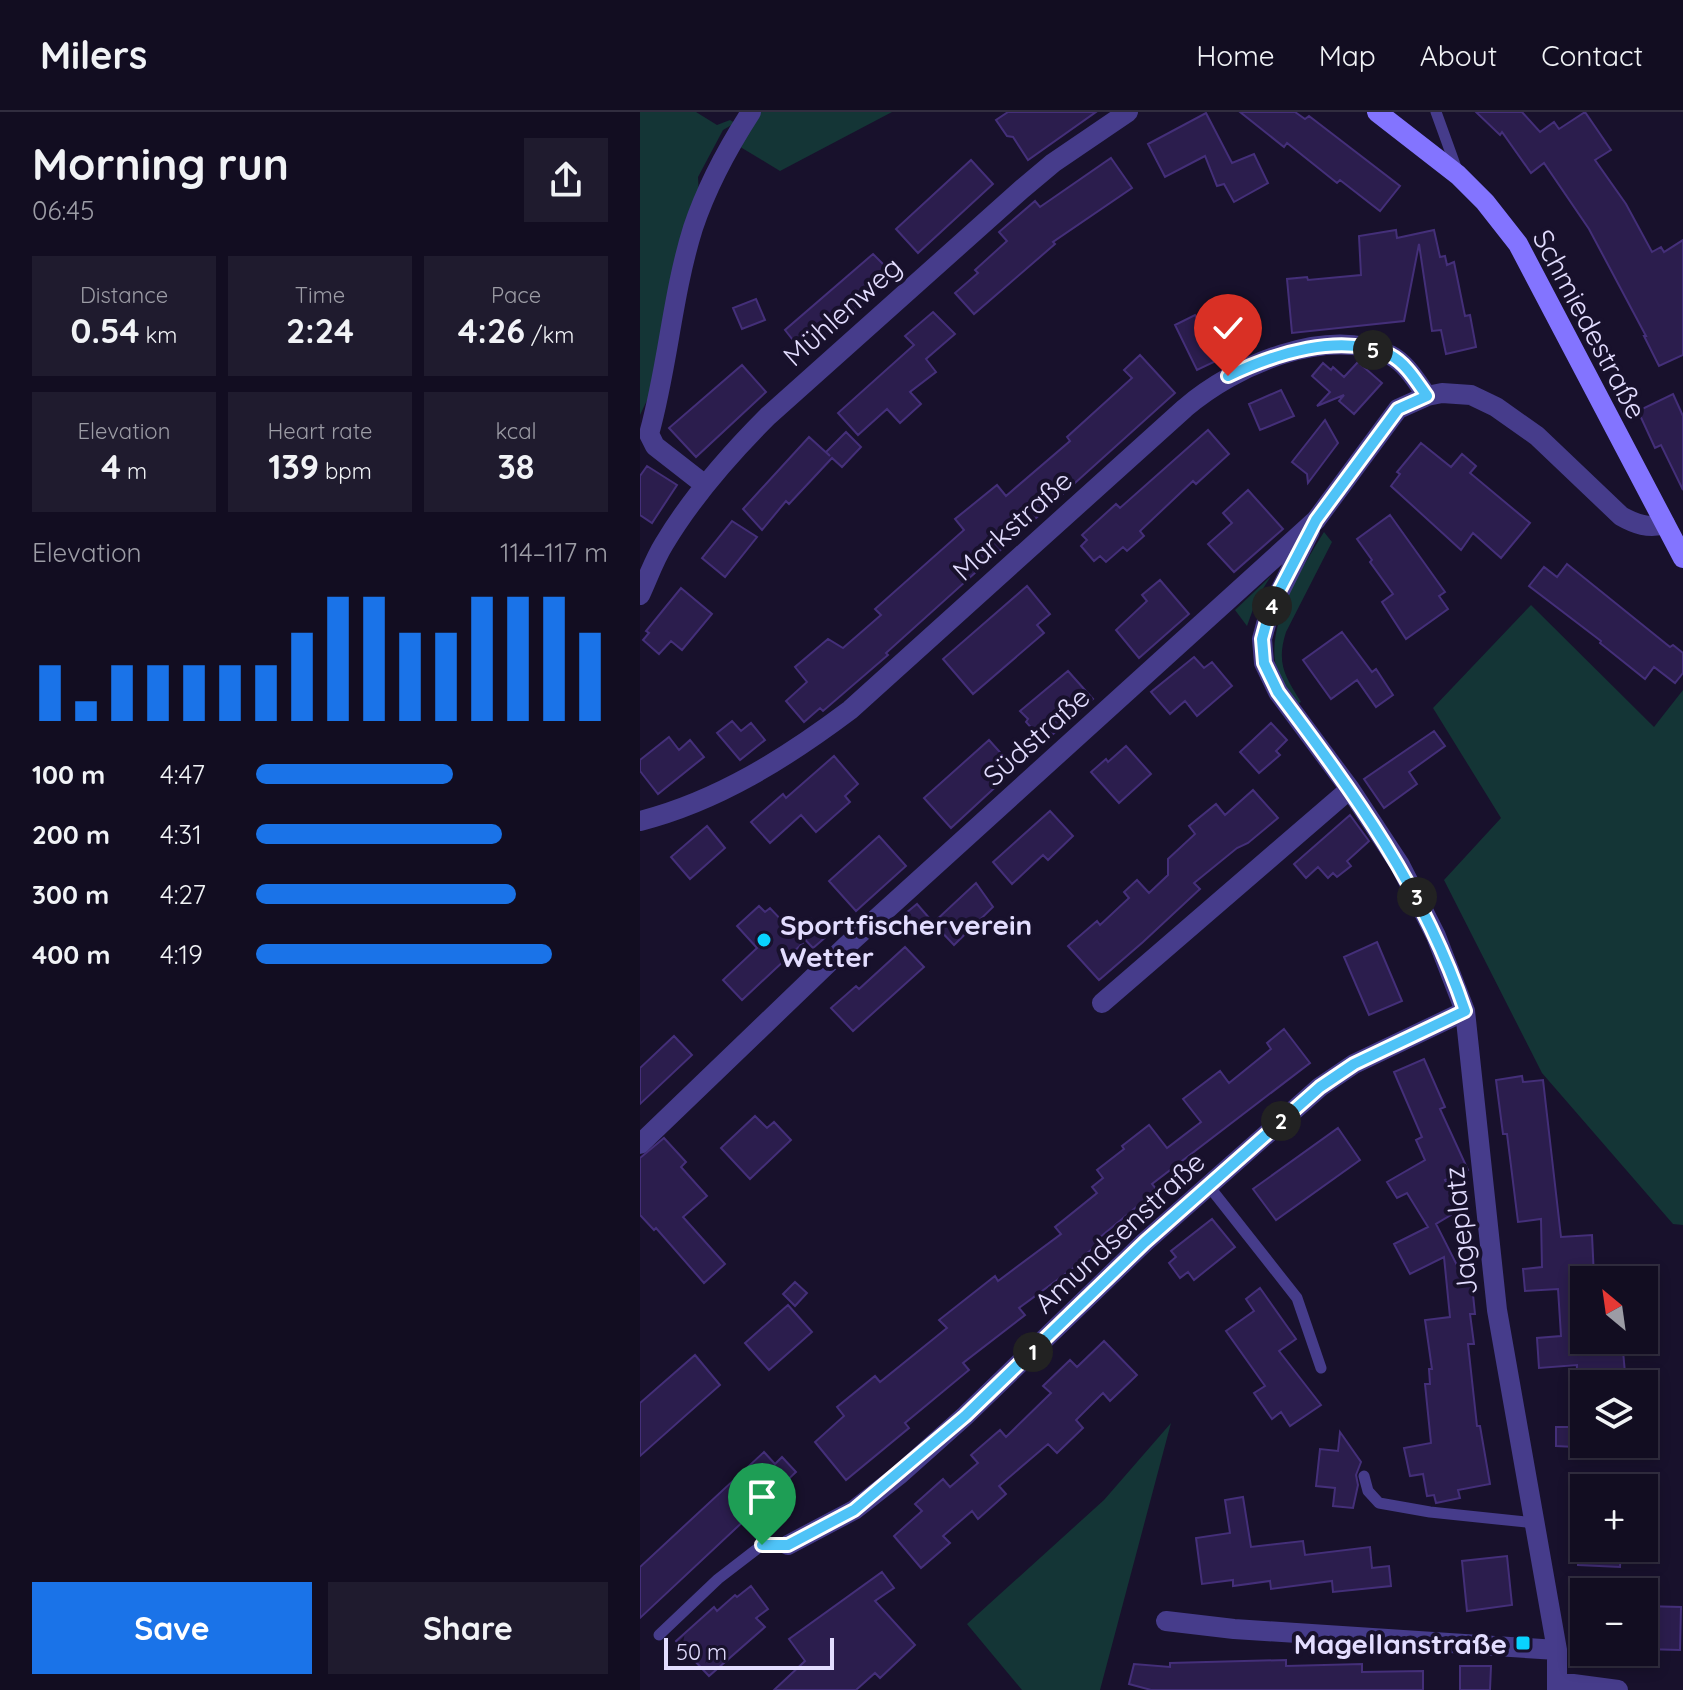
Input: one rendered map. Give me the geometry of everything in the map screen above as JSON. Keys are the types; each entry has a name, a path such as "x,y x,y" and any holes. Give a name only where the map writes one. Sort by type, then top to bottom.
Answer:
{"main road":[{"name":"Schmiedestraße","path":"1377,112 1458,175 1495,213 1530,264 1683,558"}],"street":[{"path":"705,485 655,446 649,434 661,391 692,230 719,165 751,112"},
{"name":"Mühlenweg","path":"640,595 663,545 705,485 738,446 785,400 1018,192 1053,163 1128,112"},
{"name":"Markstraße","path":"640,821 677,811 713,796 790,753 831,724 1207,388 1228,376 1275,356 1303,350 1336,346 1367,348 1392,356 1406,368 1427,396"},
{"name":"Südstraße","path":"640,1144 844,948 1316,520 1398,409 1442,393 1471,395 1522,424 1621,516 1635,524 1655,527 1665,524"},
{"name":"Jageplatz","path":"1316,520 1269,613 1262,639 1262,654 1269,677 1278,692 1377,827 1419,902 1453,976 1465,1011 1497,1310 1557,1650 1558,1686"},
{"path":"1102,1003 1350,789"},
{"name":"Amundsenstraße","path":"788,1545 854,1510 900,1474 1208,1185 1337,1074 1465,1011"},
{"path":"1166,1621 1249,1631 1557,1650"},
{"path":"1558,1686 1618,1690"}],"lane":[{"path":"1436,112 1458,175"},
{"path":"1208,1185 1297,1298 1321,1368"},
{"path":"1364,1476 1368,1491 1379,1503 1430,1512 1535,1523"},
{"path":"659,1635 718,1579 762,1545 788,1545"}],"green space":[{"path":"640,112 696,112 717,125 730,120 735,123 723,130 698,177 699,197 652,390 640,415"},
{"path":"760,112 892,112 780,171 737,145"},
{"path":"1324,532 1332,542 1283,643 1282,661 1290,684 1301,702 1297,704 1276,666 1276,632 1288,596"},
{"path":"1271,576 1257,598 1247,626 1235,610"},
{"path":"1531,605 1654,727 1683,690 1683,1225 1673,1224 1542,1073 1444,880 1501,818 1433,708"},
{"path":"1171,1423 1100,1690 1022,1690 967,1624 1104,1500"}],"building":[{"path":"1008,112 1096,112 1028,160 1013,137 1007,136 996,120"},
{"path":"1240,112 1295,112 1305,119 1309,116 1400,186 1380,211 1340,180 1337,183 1287,143 1284,147"},
{"path":"1476,112 1522,112 1540,132 1554,122 1559,129 1585,112 1611,150 1595,160 1626,204 1652,252 1661,247 1664,252 1683,240 1683,355 1659,366 1589,229 1544,163 1531,173 1502,132 1500,135"},
{"path":"1206,113 1232,163 1254,154 1268,183 1234,202 1224,184 1217,186 1205,156 1165,177 1148,144"},
{"path":"1111,158 1132,188 1053,242 1055,244 974,314 955,293 1007,241 999,232 1035,201 1040,207"},
{"path":"971,160 993,184 918,253 896,229"},
{"path":"1396,230 1397,238 1434,230 1440,257 1445,256 1447,265 1454,262 1465,316 1470,315 1476,347 1446,354 1441,330 1432,331 1419,244 1404,321 1292,333 1287,279 1361,275 1359,236"},
{"path":"873,254 894,275 804,354 785,330"},
{"path":"756,299 765,320 742,329 733,308"},
{"path":"1242,308 1258,341 1197,370 1175,325 1195,315 1202,328"},
{"path":"933,312 955,334 926,359 936,372 910,392 921,404 900,423 887,409 858,435 838,413 914,345 905,336"},
{"path":"1140,355 1175,393 886,653 888,655 823,711 820,708 804,722 786,701 807,682 795,667 828,639 843,648 881,615 875,609 964,530 955,519 997,485 1006,496 1070,441 1067,437 1132,378 1124,370"},
{"path":"1358,362 1382,383 1354,414 1339,401 1344,395 1317,406 1330,392 1312,376 1323,363 1344,377"},
{"path":"742,365 766,392 696,457 669,428"},
{"path":"1281,390 1294,416 1260,430 1249,404"},
{"path":"1673,394 1683,416 1683,490 1661,445 1655,448 1638,411"},
{"path":"1325,420 1338,443 1308,483 1307,474 1292,462"},
{"path":"1208,430 1229,454 1196,484 1193,481 1140,531 1144,536 1127,551 1123,547 1106,562 1100,556 1094,561 1081,546 1087,540 1082,535 1116,504 1120,508"},
{"path":"846,432 861,447 842,467 832,458 789,504 786,501 762,530 743,509 809,437 830,456 826,452"},
{"path":"1421,443 1451,467 1462,454 1476,466 1470,473 1530,523 1501,558 1473,533 1461,550 1391,486 1400,474 1397,472"},
{"path":"647,466 677,485 652,523 640,515 640,476"},
{"path":"1248,490 1283,529 1234,572 1208,544 1232,523 1223,513"},
{"path":"1390,515 1445,592 1439,596 1448,609 1406,639 1382,602 1393,594 1357,539"},
{"path":"732,521 757,537 725,577 702,558"},
{"path":"1567,564 1670,647 1673,645 1683,653 1683,673 1675,683 1654,667 1645,679 1529,586 1544,567 1557,577"},
{"path":"1160,580 1189,614 1139,658 1116,630 1147,601 1142,595"},
{"path":"1027,586 1050,614 1037,625 1044,633 973,694 943,659"},
{"path":"681,588 712,614 682,650 671,641 659,654 643,640 649,633 646,631"},
{"path":"1342,632 1372,672 1376,669 1393,695 1376,707 1357,680 1331,699 1303,660"},
{"path":"1194,657 1204,668 1212,662 1232,686 1197,716 1185,701 1170,714 1151,692"},
{"path":"1068,671 1093,699 1044,742 1020,711"},
{"path":"732,721 741,731 751,723 765,740 740,760 717,733"},
{"path":"1271,723 1287,740 1276,751 1280,755 1259,773 1240,752"},
{"path":"1434,731 1445,746 1409,772 1417,784 1384,808 1364,779"},
{"path":"669,737 679,750 690,740 704,757 658,794 640,771 640,760"},
{"path":"989,740 1015,769 951,828 924,798"},
{"path":"1126,746 1151,774 1119,803 1091,772"},
{"path":"834,756 858,784 845,796 850,802 816,832 801,815 770,843 751,822 783,794 786,798"},
{"path":"1253,790 1278,818 1194,883 1200,889 1099,980 1068,946 1097,921 1100,925 1129,898 1124,892 1137,880 1149,893 1168,875 1168,859 1195,834 1189,826 1216,804 1225,815"},
{"path":"1050,811 1073,836 1048,860 1043,855 1012,884 993,862"},
{"path":"1350,815 1369,841 1347,861 1351,866 1337,877 1333,873 1328,878 1318,867 1306,878 1294,864"},
{"path":"707,826 725,848 690,879 671,857"},
{"path":"879,836 906,866 856,911 829,881"},
{"path":"976,883 993,907 954,945 933,923"},
{"path":"917,904 930,919 915,932 901,917"},
{"path":"759,906 765,912 770,908 803,943 742,1000 723,980 757,948 737,926"},
{"path":"811,919 827,936 813,948 798,932"},
{"path":"1377,942 1402,1001 1369,1015 1344,957"},
{"path":"905,947 924,967 853,1031 831,1008 856,986 859,989"},
{"path":"1284,1029 1310,1063 1152,1184 1157,1190 1099,1238 1102,1241 1081,1258 1083,1261 1019,1308 1025,1315 963,1363 969,1370 905,1423 909,1428 846,1480 815,1442 844,1416 837,1407 875,1376 880,1382 947,1328 939,1320 995,1276 998,1281 1061,1234 1055,1227 1097,1193 1092,1187 1103,1178 1097,1170 1124,1149 1122,1146 1149,1125 1167,1148 1201,1122 1183,1099 1220,1071 1229,1083 1271,1049 1267,1043"},
{"path":"674,1036 692,1055 640,1104 640,1068"},
{"path":"1424,1059 1445,1107 1440,1109 1468,1170 1445,1180 1461,1209 1436,1224 1464,1279 1471,1275 1475,1314 1470,1314 1474,1344 1468,1344 1477,1426 1480,1426 1490,1484 1458,1490 1460,1498 1436,1503 1434,1495 1427,1496 1423,1474 1410,1476 1404,1448 1431,1443 1425,1384 1430,1384 1429,1369 1432,1369 1425,1320 1450,1317 1444,1257 1410,1274 1394,1244 1428,1227 1407,1193 1397,1198 1387,1182 1425,1160 1416,1140 1422,1137 1394,1072"},
{"path":"1522,1076 1523,1082 1543,1080 1561,1237 1592,1235 1593,1266 1570,1266 1570,1354 1623,1354 1625,1370 1577,1370 1577,1365 1539,1368 1537,1338 1561,1336 1558,1289 1525,1291 1523,1269 1542,1267 1541,1219 1518,1222 1507,1134 1503,1134 1496,1080"},
{"path":"755,1116 767,1128 774,1122 791,1140 750,1179 721,1148"},
{"path":"1338,1128 1360,1160 1276,1220 1253,1189"},
{"path":"664,1138 686,1162 681,1167 707,1196 683,1217 725,1264 704,1283 656,1228 654,1230 640,1215 640,1158"},
{"path":"1212,1219 1235,1247 1194,1280 1188,1272 1180,1278 1169,1263 1176,1257 1171,1251"},
{"path":"795,1282 807,1293 795,1306 783,1294"},
{"path":"1260,1288 1296,1339 1279,1351 1321,1405 1290,1426 1281,1412 1272,1419 1254,1393 1265,1386 1226,1331 1254,1311 1246,1299"},
{"path":"788,1305 812,1332 769,1370 745,1343"},
{"path":"1104,1341 1137,1375 1110,1401 1103,1393 1076,1420 1083,1428 1057,1453 1048,1444 999,1486 1006,1494 978,1519 972,1511 943,1536 950,1543 921,1568 894,1536 922,1511 915,1504 943,1479 950,1487 978,1463 971,1455 1000,1430 1006,1437 1051,1393 1043,1386 1070,1360 1077,1367"},
{"path":"695,1355 720,1385 640,1456 640,1403"},
{"path":"1556,1427 1570,1427 1570,1447 1556,1446"},
{"path":"1340,1432 1361,1462 1356,1475 1358,1485 1353,1508 1333,1506 1335,1488 1316,1486 1320,1449 1338,1451"},
{"path":"764,1452 775,1464 782,1457 796,1472 640,1618 640,1567"},
{"path":"1243,1497 1251,1547 1303,1541 1305,1555 1370,1547 1372,1568 1389,1566 1391,1586 1333,1592 1332,1581 1271,1589 1270,1581 1233,1586 1233,1580 1202,1584 1196,1538 1230,1533 1225,1500"},
{"path":"1507,1556 1512,1605 1467,1611 1462,1561"},
{"path":"1578,1562 1620,1562 1620,1567 1578,1565"},
{"path":"882,1572 894,1588 875,1601 915,1645 880,1678 875,1673 856,1690 774,1690 805,1661 789,1639"},
{"path":"751,1586 768,1609 756,1618 765,1627 709,1676 676,1641 714,1607 717,1611"},
{"path":"1658,1606 1681,1607 1680,1650 1658,1649"},
{"path":"1286,1660 1286,1666 1362,1664 1362,1672 1423,1671 1423,1690 1151,1690 1129,1684 1134,1664 1170,1667 1170,1663"},
{"path":"1460,1666 1491,1666 1490,1690 1460,1690"}],"place":[{"name":"Sportfischerverein Wetter","path":"764,940"},
{"name":"Magellanstraße","path":"1523,1643"}],"route":[{"path":"762,1545 788,1545 854,1510 965,1416 1145,1242 1320,1087 1354,1064 1465,1011 1436,936 1400,865 1377,827 1278,692 1269,677 1262,654 1262,639 1269,613 1316,520 1398,409 1427,396 1406,368 1392,356 1367,348 1345,346 1303,350 1275,356 1228,376"}]}
